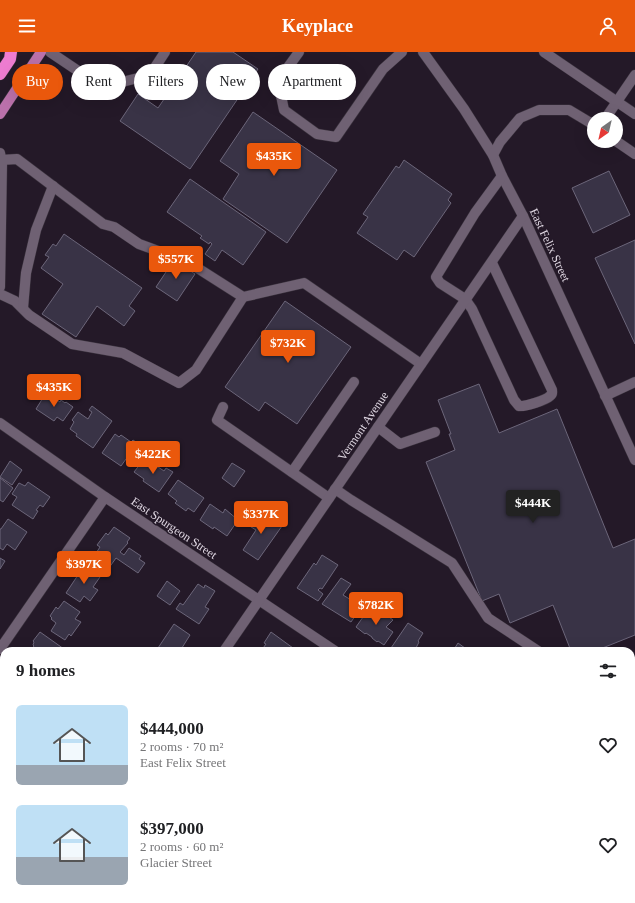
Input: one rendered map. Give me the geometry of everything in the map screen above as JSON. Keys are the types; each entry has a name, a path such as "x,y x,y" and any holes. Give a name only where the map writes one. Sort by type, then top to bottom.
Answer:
{"highway":[{"path":"0,74 10,59 11,52"}],"main road":[{"path":"0,114 41,52"}],"street":[{"path":"50,52 102,87 150,75 165,52"},
{"path":"299,52 278,81 284,110 317,134 336,137 383,69 402,52"},
{"name":"East Felix Street","path":"424,52 464,109 493,155 523,216 635,460"},
{"path":"544,52 635,114"},
{"path":"610,112 635,75"},
{"path":"493,155 500,142 520,118 539,110 569,110 587,121"},
{"path":"623,146 635,154"},
{"path":"0,287 1,156 16,160 103,224 114,227 139,244 188,262 243,297"},
{"path":"492,263 550,383 552,393 549,397 524,406 517,404 478,320 465,299 440,283 436,277 475,213 502,176"},
{"path":"23,308 26,273 36,230 53,186"},
{"name":"Vermont Avenue","path":"227,647 523,216"},
{"path":"0,294 16,300 29,315 72,344 123,353 179,383 196,370 243,297 304,283 420,364"},
{"path":"292,472 354,382"},
{"path":"606,396 635,382"},
{"path":"223,407 217,420 329,498"},
{"name":"East Spurgeon Street","path":"0,423 105,497 329,647"},
{"path":"378,427 400,444 435,432"},
{"path":"335,489 452,563 488,618 532,647"},
{"path":"1,647 105,497"}],"building":[{"path":"196,52 233,52 251,64 206,64 206,100 237,100 190,169 120,121 134,100 147,100 158,108 163,100 198,100 198,64 188,64"},
{"path":"253,112 337,170 287,243 223,199 239,174 220,161"},
{"path":"404,160 452,194 448,200 451,203 414,257 404,250 397,260 357,233 368,217 363,214 396,166 399,168"},
{"path":"609,171 630,215 593,233 572,188"},
{"path":"190,179 266,232 243,265 222,250 215,261 205,254 212,244 210,242 209,244 200,238 202,236 167,212"},
{"path":"64,234 142,288 129,306 135,311 124,326 97,306 76,337 42,314 63,284 41,268 49,257 45,255 53,244 56,246"},
{"path":"635,240 635,344 595,258"},
{"path":"174,260 195,274 177,301 156,287"},
{"path":"285,301 351,347 297,424 265,402 259,411 225,387"},
{"path":"479,384 499,433 557,409 613,548 635,539 635,635 605,647 569,647 553,605 510,623 499,594 482,601 426,462 455,450 449,434 451,434 438,400"},
{"path":"46,393 60,402 61,400 73,407 63,421 57,417 54,421 36,409"},
{"path":"92,406 112,421 93,448 76,436 77,434 70,429 74,422 72,420 78,412 88,419 92,412 89,410"},
{"path":"115,434 119,437 121,435 131,442 133,440 140,445 121,466 102,453"},
{"path":"145,458 164,471 166,468 173,472 159,492 143,481 144,479 134,472"},
{"path":"10,461 22,470 12,485 0,477"},
{"path":"232,463 245,471 234,487 222,478"},
{"path":"0,478 13,488 3,502 0,500"},
{"path":"178,480 204,498 194,512 188,508 186,511 175,503 177,501 168,494"},
{"path":"28,482 50,497 43,507 40,505 36,510 38,511 33,519 12,505 17,497 12,494 19,483 25,486"},
{"path":"210,504 223,513 225,509 238,520 227,536 200,520"},
{"path":"256,513 264,518 266,515 282,526 258,560 243,550 256,530 248,525"},
{"path":"8,519 27,532 15,550 7,544 3,550 0,548 0,529"},
{"path":"114,527 130,538 127,542 128,543 120,552 124,555 129,548 141,556 139,559 145,563 138,573 116,558 106,572 91,561 100,547 97,545 106,533 108,535"},
{"path":"322,555 338,565 322,589 320,588 318,590 323,594 318,601 297,588 314,563 316,565"},
{"path":"0,558 5,561 0,569"},
{"path":"84,566 100,577 93,587 98,590 90,601 84,596 80,602 66,593"},
{"path":"341,578 351,584 343,595 356,603 354,605 360,609 351,622 322,604"},
{"path":"167,581 180,591 170,605 157,596"},
{"path":"198,584 204,588 205,585 215,591 205,607 209,609 199,624 176,609 180,603 183,605"},
{"path":"64,601 80,612 75,619 81,622 71,636 69,634 65,640 51,631 56,623 50,616 56,607 58,609"},
{"path":"378,609 393,620 386,627 393,632 384,645 378,641 377,642 356,627 368,610 374,614"},
{"path":"408,623 423,633 416,647 392,647"},
{"path":"174,624 190,635 182,647 159,647"},
{"path":"40,632 61,647 33,647 33,641"},
{"path":"271,632 292,647 264,647 266,644 264,643"},
{"path":"458,643 464,647 456,647"}]}
